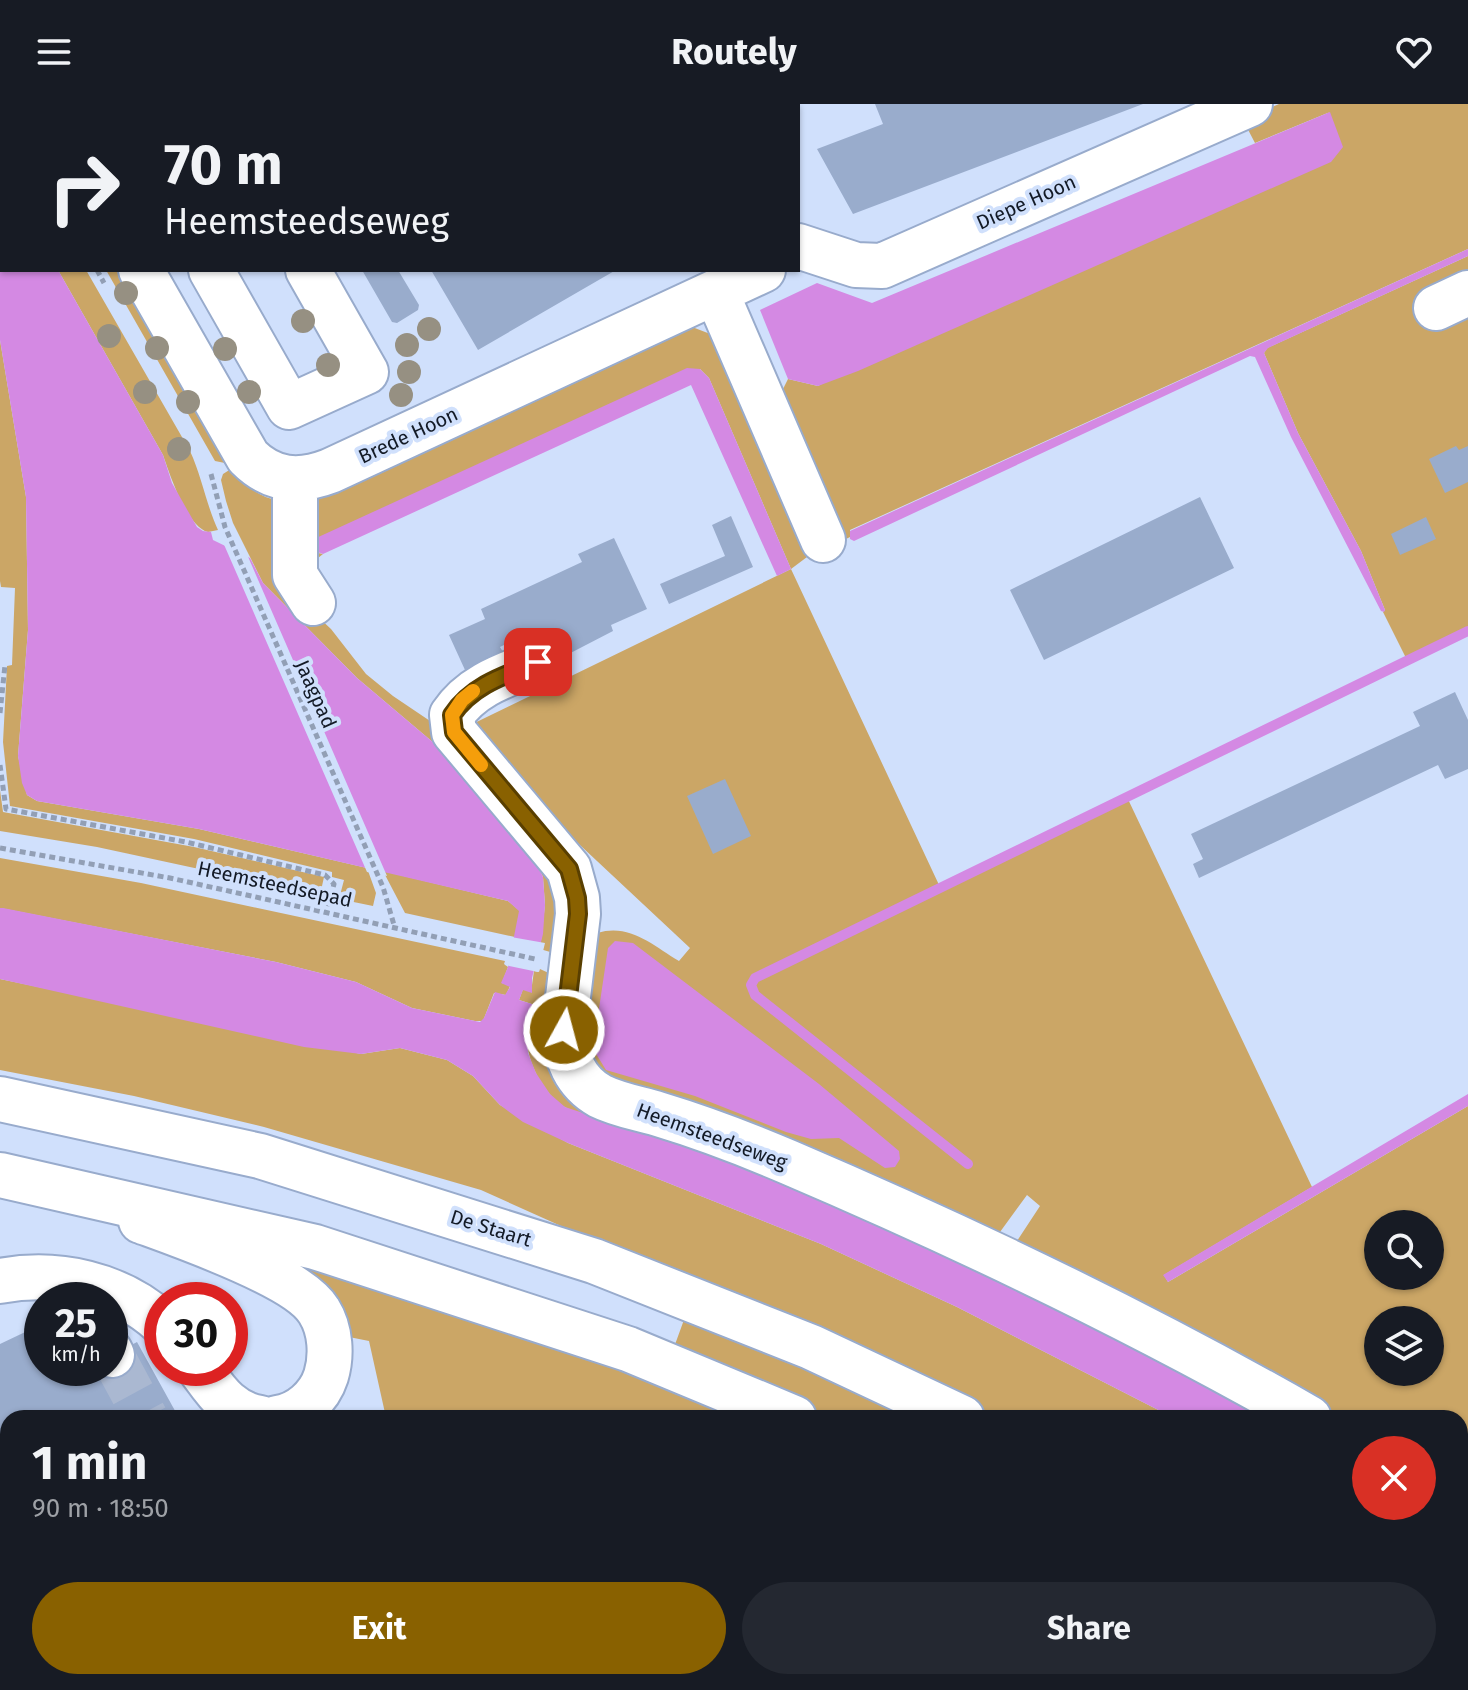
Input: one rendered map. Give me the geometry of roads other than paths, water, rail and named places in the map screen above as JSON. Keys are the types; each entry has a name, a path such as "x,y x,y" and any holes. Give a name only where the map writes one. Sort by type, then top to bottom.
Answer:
{"street":[{"name":"Diepe Hoon","path":"800,247 856,265 882,266 1194,115 1250,104"},
{"path":"212,272 289,407 366,372 309,272"},
{"name":"Brede Hoon","path":"295,480 330,471 759,272"},
{"path":"157,277 248,457 258,468 295,480 295,575 313,603"},
{"path":"716,292 823,540"},
{"name":"Heemsteedseweg","path":"538,662 483,685 462,700 452,715 454,732 569,869 578,914 557,963 565,1048 571,1066 583,1083 598,1095 784,1160 968,1241 1089,1300 1294,1410"},
{"name":"De Staart","path":"0,1099 260,1156 594,1261 811,1347 945,1410"},
{"path":"19,1179 174,1233 298,1290 318,1309 329,1340 325,1378 307,1405 299,1410"},
{"path":"19,1179 315,1247 628,1349 775,1410"},
{"path":"0,1281 41,1277 101,1286 127,1297 144,1310"},
{"path":"0,1298 24,1303"},
{"path":"212,1394 236,1410"}],"waterway":[{"path":"968,1164 755,995 751,985 755,978 1468,631"}],"tunnel":[{"path":"128,1385 142,1410"}]}
